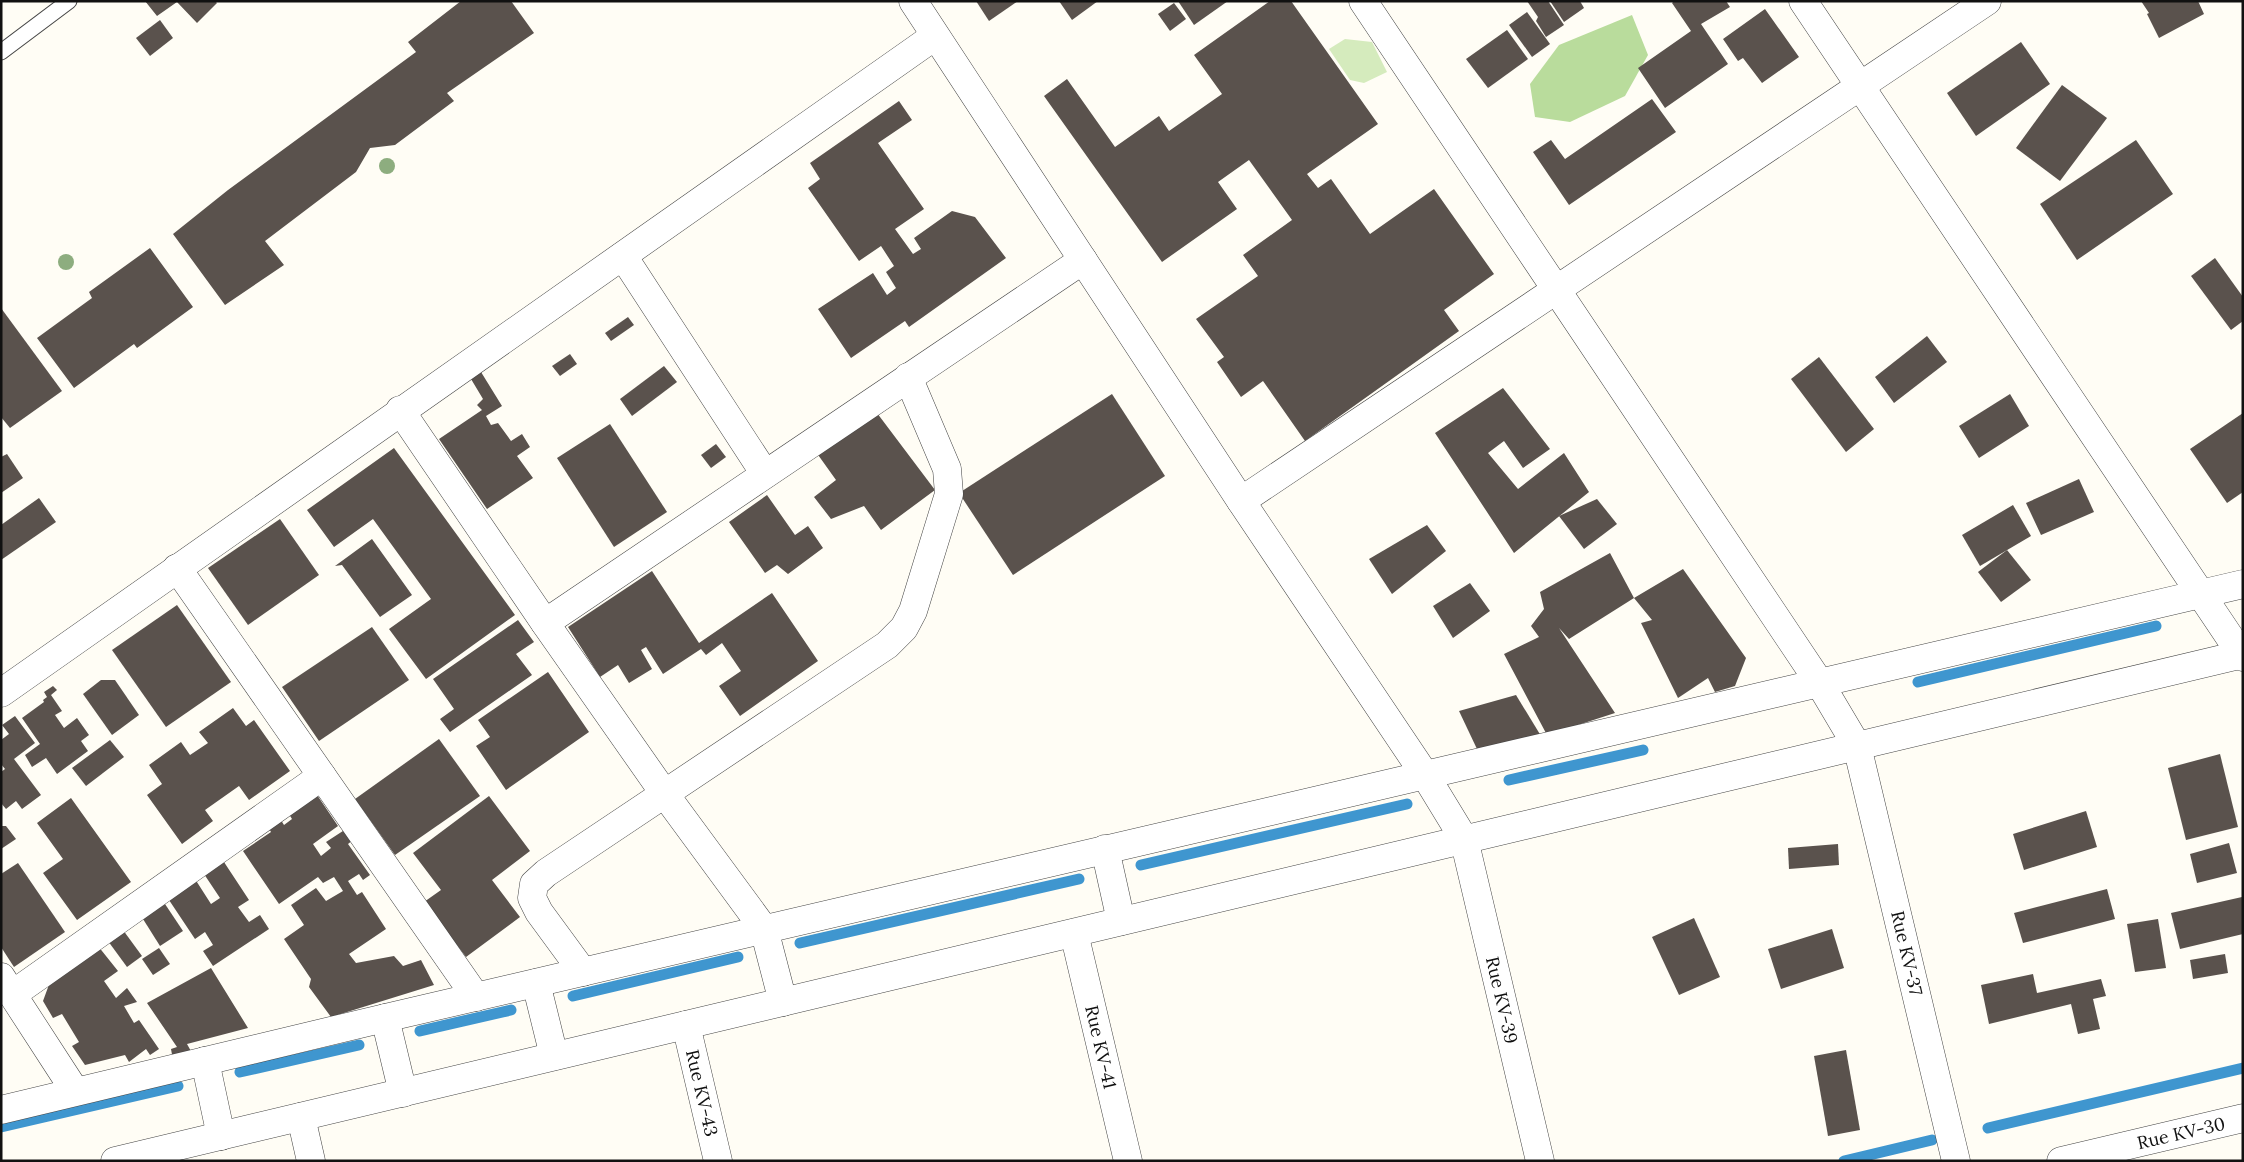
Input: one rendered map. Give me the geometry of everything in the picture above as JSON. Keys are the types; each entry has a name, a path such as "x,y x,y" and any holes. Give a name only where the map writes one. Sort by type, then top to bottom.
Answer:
{"street":[{"name":"Rue KV-39","path":"912,1 1241,501 1425,775 1464,840 1540,1161"},
{"name":"Rue KV-37","path":"1364,1 1556,292 1819,682 1857,746 1956,1161"},
{"path":"115,1161 2242,655 1803,1"},
{"path":"1241,501 1556,292 1987,1"},
{"path":"1,692 935,36"},
{"path":"623,256 765,474"},
{"path":"545,623 1083,260"},
{"path":"583,972 539,912 532,898 534,884 546,873 664,793 887,645 904,628 913,611 949,494 947,469 908,378"},
{"path":"400,410 664,793 764,929 783,1002"},
{"path":"177,568 476,997"},
{"path":"1,1110 764,929 2243,584"},
{"path":"76,1091 7,985 322,776"},
{"path":"1105,849 1121,921"},
{"name":"Rue KV-41","path":"1074,932 1128,1161"},
{"path":"536,983 554,1056"},
{"path":"385,1018 402,1093"},
{"name":"Rue KV-43","path":"686,1025 718,1161"},
{"path":"205,1061 221,1136"},
{"path":"301,1117 311,1161"},
{"name":"Rue KV-30","path":"2061,1161 2243,1118"}],"lane":[{"path":"1,52 69,1"}],"green space":[{"path":"1632,15 1648,55 1625,96 1570,122 1535,117 1530,84 1559,45"},
{"path":"1345,39 1372,42 1387,72 1364,83 1350,80 1329,49"}],"building":[{"path":"145,1 215,1 217,3 197,23 177,2 157,16"},
{"path":"461,1 511,1 534,33 447,93 454,101 395,145 370,148 356,172 265,241 284,265 225,305 173,234 228,190 416,52 408,42"},
{"path":"976,1 1018,1 989,21"},
{"path":"1059,1 1098,1 1072,20"},
{"path":"1178,1 1228,1 1194,25"},
{"path":"1270,1 1291,1 1378,124 1307,174 1318,188 1331,179 1370,234 1434,189 1494,274 1444,310 1459,331 1305,441 1263,381 1241,397 1217,362 1224,357 1196,319 1258,276 1243,255 1292,220 1249,160 1218,182 1237,209 1162,262 1044,96 1067,79 1115,147 1159,116 1169,131 1222,94 1194,55"},
{"path":"1527,1 1548,1 1564,25 1546,37 1536,21 1538,17"},
{"path":"1550,1 1580,1 1584,8 1564,22"},
{"path":"1674,1 1726,1 1730,7 1701,24 1728,64 1665,108 1638,68 1691,31 1672,3"},
{"path":"2141,1 2198,1 2204,14 2159,38 2147,14 2149,13"},
{"path":"1174,3 1186,19 1170,31 1158,14"},
{"path":"1765,9 1799,57 1762,83 1743,58 1738,61 1723,39"},
{"path":"1527,12 1550,44 1532,57 1509,25"},
{"path":"160,20 173,38 150,56 136,38"},
{"path":"1507,30 1528,59 1488,88 1466,59"},
{"path":"2021,42 2050,84 1976,136 1947,93"},
{"path":"2062,85 2107,118 2060,181 2016,148"},
{"path":"1652,99 1676,132 1569,205 1533,152 1551,140 1565,159"},
{"path":"899,101 912,120 878,143 924,209 895,229 913,254 921,249 914,238 952,211 975,217 1006,258 909,327 905,321 851,358 818,309 873,273 887,295 896,288 886,272 894,266 881,246 859,261 808,188 820,179 810,163"},
{"path":"2136,140 2173,194 2077,260 2040,204"},
{"path":"150,248 193,307 137,348 134,344 74,388 37,338 92,298 89,292"},
{"path":"2215,258 2243,297 2243,321 2231,330 2191,276"},
{"path":"1,308 62,391 10,428 1,417"},
{"path":"628,317 634,325 611,341 605,333"},
{"path":"1927,336 1947,362 1894,403 1875,377"},
{"path":"570,354 577,364 560,376 552,366"},
{"path":"1819,357 1874,429 1846,452 1791,379"},
{"path":"664,366 677,382 632,416 620,399"},
{"path":"481,372 502,406 486,416 491,425 498,423 511,441 522,434 530,447 517,456 533,478 487,509 439,439 482,410 477,405 483,399 471,379"},
{"path":"1503,388 1550,449 1523,468 1504,441 1488,453 1518,489 1564,453 1589,492 1514,553 1435,433"},
{"path":"1112,394 1165,476 1013,575 959,493"},
{"path":"2010,394 2029,426 1979,458 1959,426"},
{"path":"874,409 935,490 881,530 864,506 831,519 814,497 836,480 816,452"},
{"path":"2243,413 2243,492 2227,503 2190,449"},
{"path":"610,424 667,512 614,547 557,458"},
{"path":"716,444 726,457 711,468 701,455"},
{"path":"394,448 515,615 426,679 389,629 431,599 373,519 334,547 307,510"},
{"path":"7,454 23,478 1,493 1,457"},
{"path":"2079,479 2094,512 2041,535 2026,503"},
{"path":"767,495 795,535 808,526 823,548 788,574 777,565 765,573 729,522"},
{"path":"39,498 56,522 1,560 1,525"},
{"path":"1597,499 1617,524 1584,549 1559,516"},
{"path":"2013,505 2031,536 1980,566 1962,535"},
{"path":"280,519 319,575 248,625 208,568"},
{"path":"1427,525 1446,551 1392,594 1369,559"},
{"path":"372,539 412,595 380,617 342,565 335,566"},
{"path":"2007,550 2031,580 2001,602 1978,572"},
{"path":"1610,553 1634,598 1569,639 1559,628 1615,713 1547,735 1504,654 1539,637 1531,626 1544,609 1540,592"},
{"path":"1683,569 1746,658 1735,686 1715,692 1708,678 1678,698 1641,623 1652,620 1634,598"},
{"path":"652,571 699,643 772,593 818,661 740,716 719,686 741,671 722,643 706,655 701,649 663,674 646,647 641,650 652,669 629,683 618,665 600,677 568,627"},
{"path":"1470,583 1490,611 1453,638 1433,606"},
{"path":"177,605 231,682 166,727 112,650"},
{"path":"518,620 534,642 516,654 532,675 450,732 440,719 454,709 433,679"},
{"path":"372,627 409,680 319,741 282,687"},
{"path":"548,672 589,732 506,790 476,746 490,737 478,720"},
{"path":"101,680 115,680 139,715 112,735 83,694"},
{"path":"53,686 57,690 51,695 62,711 55,715 64,728 77,718 89,735 81,741 88,751 57,774 46,758 32,767 25,755 40,744 22,718 44,702 43,700 47,697 44,692"},
{"path":"1516,695 1541,736 1477,749 1459,711"},
{"path":"233,708 246,726 254,720 290,771 249,800 239,786 205,810 213,821 182,844 147,795 162,784 149,765 181,742 190,755 208,743 199,732"},
{"path":"15,716 35,743 14,759 41,795 22,809 16,801 6,809 1,803 1,772 5,769 1,764 1,740 9,734 2,725"},
{"path":"439,739 480,796 395,855 355,799"},
{"path":"110,740 124,757 86,786 72,768"},
{"path":"2220,754 2238,827 2186,840 2168,768"},
{"path":"315,792 338,826 313,844 321,856 331,848 326,842 346,829 353,840 348,844 370,875 363,880 359,874 348,881 357,895 362,892 386,929 349,954 356,963 394,956 403,966 421,960 434,985 331,1017 309,987 311,979 284,939 304,925 291,905 316,888 326,901 343,891 334,877 323,883 318,877 279,904 243,851 271,832 267,825 279,817 284,825 292,819 287,811"},
{"path":"489,796 530,851 492,880 520,917 466,957 424,902 441,890 413,853"},
{"path":"71,798 131,882 77,920 43,873 63,859 37,823"},
{"path":"2086,811 2097,847 2024,870 2013,834"},
{"path":"1,826 6,826 16,839 1,849"},
{"path":"2229,843 2237,873 2197,883 2190,854"},
{"path":"1838,844 1839,865 1789,869 1788,848"},
{"path":"222,859 249,900 238,907 249,922 260,915 269,929 213,966 203,951 213,945 205,932 195,939 167,897 195,879 211,904 220,898 202,871"},
{"path":"18,863 65,932 14,967 1,947 1,874"},
{"path":"2107,889 2115,919 2023,943 2014,913"},
{"path":"2242,897 2243,934 2180,949 2171,913"},
{"path":"165,904 183,931 160,946 143,919"},
{"path":"1694,918 1720,977 1679,995 1652,937"},
{"path":"2158,919 2166,968 2135,972 2127,924"},
{"path":"1832,929 1844,968 1781,989 1768,949"},
{"path":"123,930 142,956 127,967 108,941"},
{"path":"98,946 118,971 104,981 116,998 127,988 137,1002 124,1006 134,1023 139,1020 159,1049 150,1055 146,1049 129,1062 125,1055 85,1065 72,1046 79,1042 62,1014 53,1018 43,1001 54,971"},
{"path":"159,948 170,964 153,975 142,959"},
{"path":"2225,954 2228,973 2193,979 2190,960"},
{"path":"211,968 248,1028 187,1044 192,1053 173,1060 171,1049 177,1047 147,1003"},
{"path":"2033,974 2037,993 2101,979 2106,996 2093,999 2100,1029 2078,1034 2071,1004 1989,1024 1981,985"},
{"path":"1846,1050 1860,1130 1828,1136 1814,1056"}],"waterway":[{"path":"1918,682 2156,626"},
{"path":"1509,780 1643,750"},
{"path":"1141,865 1407,804"},
{"path":"800,943 1079,879"},
{"path":"573,996 738,957"},
{"path":"420,1031 511,1010"},
{"path":"240,1072 359,1045"},
{"path":"1988,1128 2243,1068"},
{"path":"1,1127 178,1086"},
{"path":"1844,1161 1932,1140"}]}
